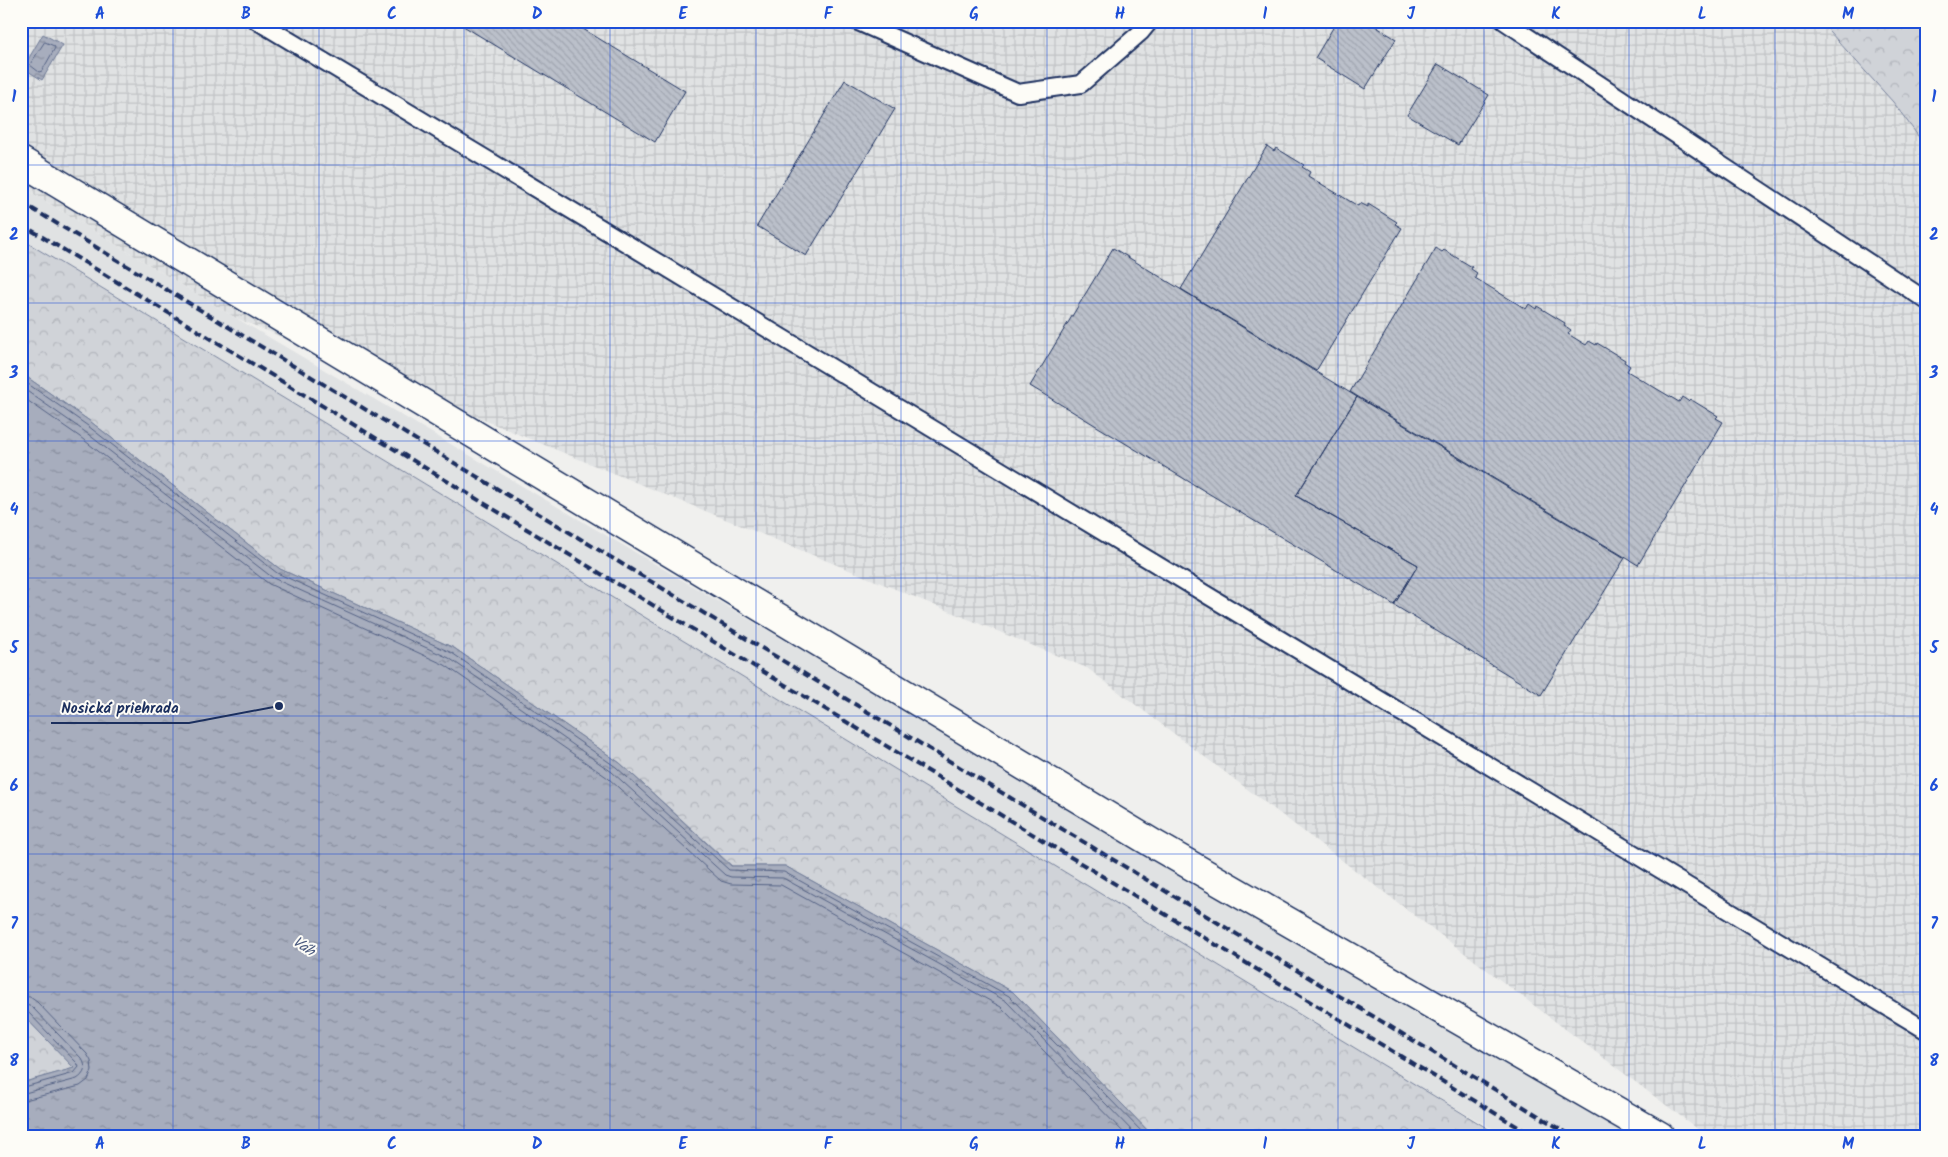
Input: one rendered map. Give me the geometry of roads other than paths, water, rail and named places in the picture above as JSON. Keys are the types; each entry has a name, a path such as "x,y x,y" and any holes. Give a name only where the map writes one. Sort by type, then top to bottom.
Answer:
{"street":[{"path":"21,161 1152,843 1660,1136"}],"lane":[{"path":"257,21 1927,1031"},
{"path":"856,21 1018,93 1081,84 1141,32 1150,21"},
{"path":"1504,21 1927,302"}],"water":[{"path":"43,34 63,45 42,80 23,68"},
{"name":"Váh","path":"21,373 91,422 280,569 454,648 620,763 731,866 785,866 1013,992 1153,1136 21,1136 21,1083 74,1068 21,1013"}],"railway":[{"path":"21,202 1572,1136"},
{"path":"21,224 1533,1136"}],"place":[{"name":"Nosická priehrada","path":"279,706"}]}
